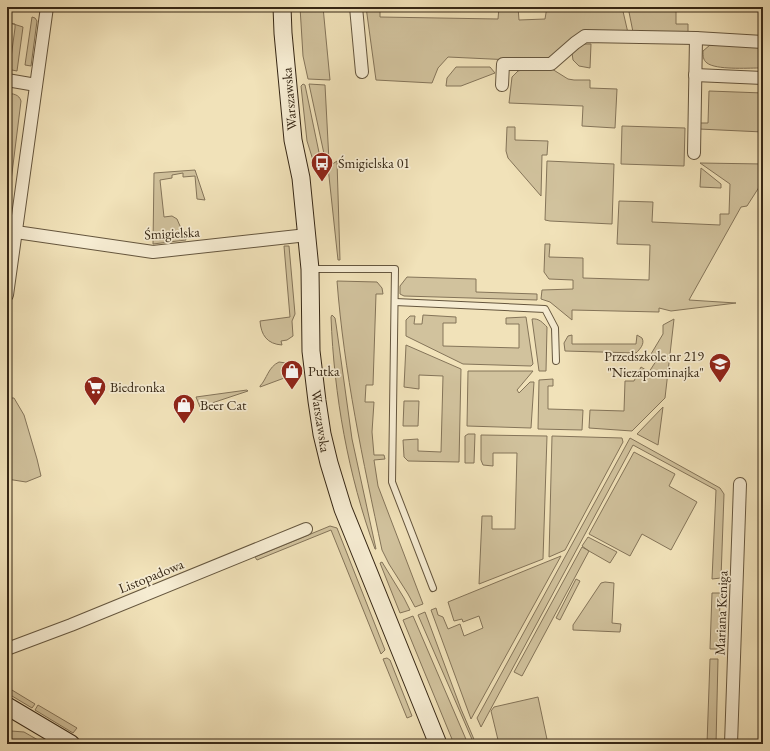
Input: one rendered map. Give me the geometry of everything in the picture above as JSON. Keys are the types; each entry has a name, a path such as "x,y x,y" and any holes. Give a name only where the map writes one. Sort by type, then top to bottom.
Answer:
{"street":[{"path":"7,295 47,7"},
{"name":"Warszawska","path":"282,7 293,140 301,178 307,235 310,269 311,351 322,434 343,509 438,744"},
{"path":"356,7 362,72"},
{"path":"502,85 503,64 552,64 585,36 696,38 763,42"},
{"path":"694,153 696,38"},
{"path":"696,76 763,78"},
{"path":"7,80 36,85"},
{"name":"Śmigielska","path":"16,232 153,252 307,235"},
{"name":"Mariana Keniga","path":"731,744 740,484"},
{"name":"Listopadowa","path":"7,649 71,625 306,529"},
{"path":"7,706 71,744"}],"lane":[{"path":"310,269 395,269 392,482 433,588"},
{"path":"395,302 545,310 555,328 556,361"}],"shaded area":[{"path":"300,7 323,7 330,80 308,79 303,56"},
{"path":"366,7 380,7 380,17 498,19 499,7 518,7 519,20 545,19 547,7 622,7 628,33 592,32 545,60 448,57 438,68 432,83 376,80"},
{"path":"628,7 676,7 676,24 688,24 688,32 633,32"},
{"path":"32,17 37,21 31,66 25,65"},
{"path":"15,24 23,27 17,71 7,69 7,58 11,58"},
{"path":"579,44 591,44 590,68 579,66 573,60 572,53"},
{"path":"710,45 760,46 759,68 732,68 711,65 705,61 703,55 703,51"},
{"path":"456,67 490,67 495,73 461,86 446,86 447,78"},
{"path":"530,68 552,69 568,79 590,80 590,88 617,89 615,128 582,126 583,106 509,103 512,77 518,71"},
{"path":"303,84 305,85 322,167 317,173 307,141 301,86"},
{"path":"309,84 325,85 329,161 326,163"},
{"path":"709,91 763,93 763,132 699,129 697,123 708,123"},
{"path":"7,93 14,94 21,101 7,213"},
{"path":"622,126 685,128 684,166 621,164"},
{"path":"507,127 515,127 515,140 548,141 547,155 542,155 541,196 508,158 506,151"},
{"path":"337,161 340,260 338,260 328,167"},
{"path":"547,161 614,164 612,224 545,220"},
{"path":"700,163 763,164 763,181 747,206 741,207 689,300 736,303 671,311 659,308 659,312 572,310 572,320 550,302 541,299 542,290 573,289 573,280 549,279 544,272 545,244 550,244 549,257 583,258 583,278 649,280 650,245 617,244 619,201 653,202 652,222 720,225 720,214 729,214 730,184"},
{"path":"701,168 721,184 721,188 700,187"},
{"path":"195,170 205,200 197,199 195,176 183,177 183,173 172,175 172,178 160,180 164,217 172,216 177,219 186,240 153,244 154,173"},
{"path":"284,246 289,246 295,314 292,321 293,336 287,340 281,341 282,345 272,343 266,338 263,334 260,321 290,317"},
{"path":"407,277 476,279 476,292 537,294 537,300 404,296 400,294 400,286"},
{"path":"337,281 377,282 382,288 383,294 376,294 373,385 366,385 365,402 374,402 372,432 374,455 384,455 385,459 374,460 378,486 423,604 415,607 382,550 361,450 349,383"},
{"path":"332,315 335,318 336,324 352,439 376,549 365,521 350,464 344,434 335,376"},
{"path":"423,315 456,317 456,323 443,323 443,346 519,348 519,324 506,324 506,318 526,317 533,364 531,366 463,364 406,336 406,320 410,316 415,316 414,324 422,324"},
{"path":"532,319 539,320 547,327 546,371 539,371"},
{"path":"674,319 665,398 632,431 589,428 590,410 624,411 625,381 634,381 641,367 649,372 658,358 651,354 663,334 663,325"},
{"path":"572,335 572,344 636,344 637,335 642,338 643,342 636,353 565,351 564,343 568,336"},
{"path":"406,345 461,369 459,462 408,461 404,457 403,440 418,439 418,451 441,452 443,376 419,375 419,389 404,387"},
{"path":"279,362 286,363 287,377 260,387 272,367"},
{"path":"468,371 533,371 517,390 519,393 530,382 534,382 531,428 467,426"},
{"path":"553,379 553,386 548,386 548,409 583,410 582,430 538,429 539,380"},
{"path":"248,391 200,407 196,397"},
{"path":"7,398 14,398 24,415 41,476 26,482 7,479"},
{"path":"404,401 419,401 418,426 403,426"},
{"path":"663,407 658,445 637,434"},
{"path":"468,434 475,434 474,463 465,463 465,436"},
{"path":"481,435 547,436 543,559 479,584 482,516 492,516 492,529 515,529 517,453 493,453 493,466 483,465 481,460"},
{"path":"552,436 622,438 623,442 565,550 549,557"},
{"path":"630,438 720,488 724,494 721,578 712,579 716,490 633,445 481,727 477,718"},
{"path":"634,452 675,474 669,486 697,502 671,550 642,534 630,556 589,534"},
{"path":"330,526 337,528 385,650 381,654 331,530 257,560 255,557"},
{"path":"588,537 617,552 610,563 582,546"},
{"path":"582,547 589,551 522,676 514,672"},
{"path":"561,556 471,719 431,610 436,608 438,615 443,617 448,629 460,624 464,636 483,628 479,616 463,622 462,619 454,621 448,602"},
{"path":"382,562 410,610 400,613 380,563"},
{"path":"576,579 580,581 560,620 556,618"},
{"path":"601,583 614,583 612,623 621,624 620,632 573,630 573,625"},
{"path":"712,593 720,593 719,649 710,649"},
{"path":"425,612 461,709 476,744 474,744 418,615"},
{"path":"413,616 468,744 454,744 403,620"},
{"path":"387,658 390,660 412,716 407,718 383,659"},
{"path":"710,659 718,659 716,744 707,744"},
{"path":"7,687 35,704 32,708 7,693"},
{"path":"538,697 548,744 499,744 491,711 494,707"},
{"path":"38,705 77,728 73,733 35,710"},
{"path":"11,731 24,732 45,744 7,744 7,736"}],"place":[{"name":"Śmigielska 01","path":"322,182"},
{"name":"Przedszkole nr 219 \"Niezapominajka\"","path":"720,384"},
{"name":"Putka","path":"292,390"},
{"name":"Biedronka","path":"95,406"},
{"name":"Beer Cat","path":"184,424"}]}
